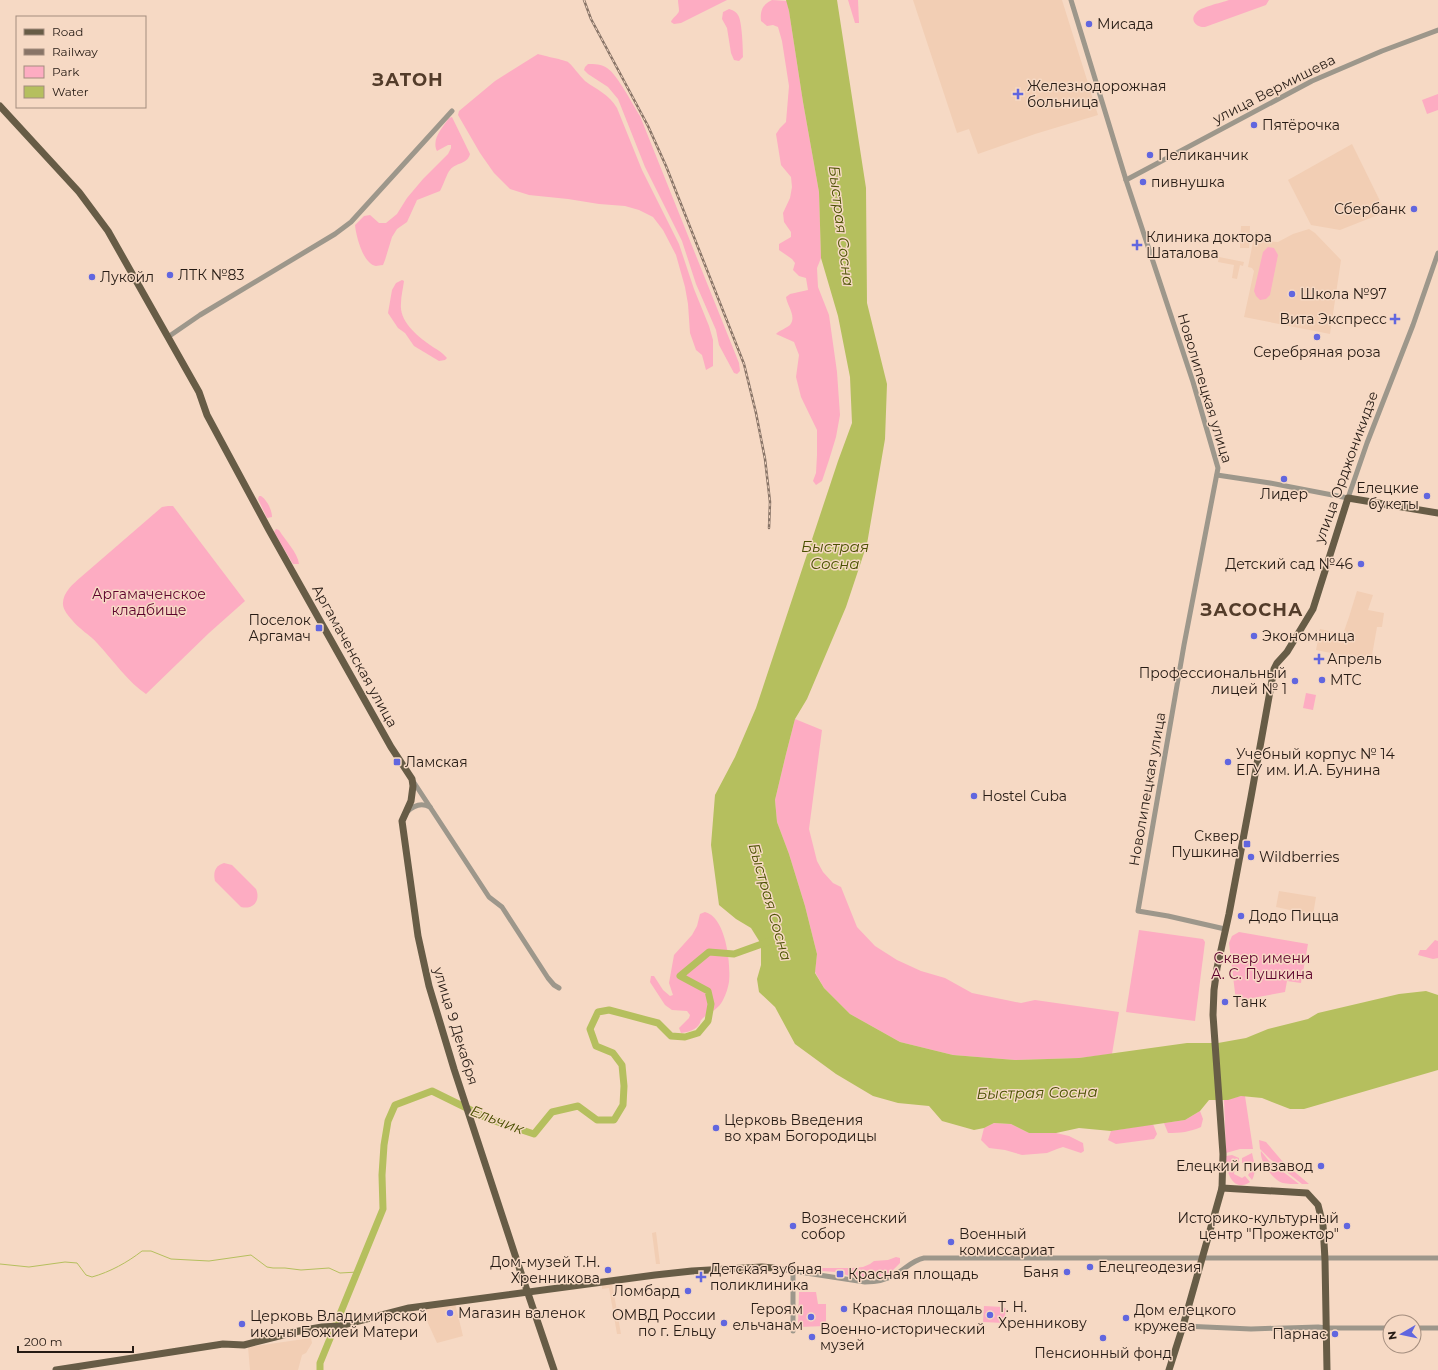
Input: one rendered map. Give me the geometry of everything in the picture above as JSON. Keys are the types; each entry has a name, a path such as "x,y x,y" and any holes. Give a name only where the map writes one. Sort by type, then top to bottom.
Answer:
{"main road":[{"name":"Аргамаченская улица","path":"0,106 84,197 108,231 199,392 207,415 269,530 391,748 412,779"},
{"path":"1348,498 1438,513"},
{"name":"улица Орджоникидзе","path":"1169,1370 1222,1188 1223,1151 1213,1015 1214,990 1274,668 1287,652 1313,608 1348,498"},
{"path":"406,813 413,794 412,779"},
{"name":"улица 9 Декабря","path":"406,813 402,821 422,958 454,1069 554,1370"},
{"path":"1222,1188 1307,1193 1318,1205 1323,1225 1325,1258 1327,1370"},
{"path":"56,1370 223,1344 244,1345 299,1331 339,1326 409,1308 692,1270 762,1267 773,1268"}],"street":[{"name":"Новолипецкая улица","path":"1071,0 1126,180 1193,382 1218,468 1184,646 1138,911 1225,929"},
{"name":"улица Вермишева","path":"1126,180 1312,81 1382,51 1438,30"},
{"path":"168,337 200,315 335,234 351,222 452,111"},
{"name":"улица Орджоникидзе","path":"1348,498 1367,443 1413,325 1438,253"},
{"path":"1217,475 1270,483 1348,498"},
{"path":"412,779 489,897 502,907 548,978 559,988"},
{"path":"406,813 411,808 419,805 426,805 430,808"},
{"path":"773,1268 858,1282 872,1282 892,1277 917,1260 924,1258 1438,1258"},
{"path":"793,1272 793,1331"},
{"path":"1183,1326 1251,1328 1382,1328"},
{"path":"1422,1328 1438,1328"}],"shaded area":[{"name":"Железнодорожная больница","path":"913,0 1062,0 1098,115 1035,134 978,154 969,129 957,133"},
{"path":"1352,144 1383,207 1378,215 1340,230 1311,225 1288,180"},
{"path":"1241,226 1250,226 1249,248 1240,248"},
{"name":"Школа №97","path":"1309,229 1315,233 1341,260 1330,334 1244,317 1254,271 1252,268 1248,267 1255,232 1260,233 1264,241 1278,242 1293,234"},
{"path":"1219,257 1244,262 1243,266 1240,265 1237,279 1232,278 1234,265 1218,262"},
{"path":"1357,591 1373,595 1368,610 1384,613 1382,627 1377,627 1371,661 1316,650 1320,629 1343,634"},
{"path":"1279,891 1316,897 1313,915 1276,907"},
{"path":"656,1232 660,1264 656,1264 652,1233"},
{"path":"612,1283 621,1334 617,1334 609,1288 602,1289 602,1285"},
{"path":"455,1303 463,1336 437,1343 427,1321 424,1308"},
{"path":"311,1338 312,1343 306,1353 302,1355 298,1370 250,1370 248,1347"}],"green space":[{"path":"678,0 727,0 681,23 674,24 671,22 679,11"},
{"path":"772,0 787,1 789,11 819,192 821,258 817,268 818,287 829,315 837,372 840,415 836,437 822,481 816,485 813,481 816,473 817,430 801,397 796,377 799,355 794,342 776,334 789,326 792,322 792,315 786,297 790,294 808,290 806,278 799,276 793,270 795,263 792,259 779,250 779,244 791,237 791,232 784,222 783,213 790,198 792,187 791,177 781,165 776,134 786,122 789,86 782,41 778,27 773,25 767,26 761,21 762,9"},
{"path":"848,0 858,0 859,23 855,23"},
{"path":"1229,0 1269,0 1266,5 1205,27 1199,26 1195,23 1193,18 1198,11"},
{"path":"729,9 738,15 740,21 743,57 739,61 734,60 731,53 727,28 722,19 723,12"},
{"path":"538,54 568,62 585,81 607,96 617,108 642,170 679,244 694,289 709,326 713,340 713,366 706,370 702,355 696,350 690,333 685,287 676,255 663,230 653,217 639,210 625,206 529,195 510,189 494,173 480,153 458,115 459,111 495,81"},
{"path":"588,64 598,64 611,71 640,116 739,363 740,371 737,374 734,373 719,345 716,330 696,284 682,241 645,167 618,99 608,87 584,70"},
{"path":"1438,94 1438,110 1427,114 1422,100"},
{"path":"452,117 470,154 469,158 452,167 440,191 417,200 407,222 397,229 392,237 383,265 376,266 371,264 361,249 355,225 364,216 370,215 379,223 386,223 397,214 407,198 423,179 448,154 451,145 437,151 436,142 441,129 449,118"},
{"path":"1268,247 1274,248 1278,255 1270,295 1266,299 1260,300 1254,291 1263,252"},
{"path":"402,280 404,281 401,298 401,310 406,322 419,337 441,352 447,358 445,360 439,361 414,346 405,333 398,328 388,313 392,290 396,283"},
{"path":"259,496 261,496 269,505 272,517 267,518 258,499"},
{"name":"Аргамаченское кладбище","path":"173,506 245,601 209,633 146,694 127,677 94,640 75,623 65,611 63,601 66,593 78,580 162,507"},
{"path":"276,529 279,530 294,551 299,564 293,564 274,532"},
{"path":"1306,693 1316,695 1313,710 1303,708"},
{"path":"795,719 822,730 809,829 817,861 823,872 833,883 841,887 857,927 875,946 897,960 921,971 945,978 972,993 1021,1003 1035,1000 1119,1012 1112,1054 1079,1058 1015,1060 953,1055 900,1042 850,1014 824,988 815,972 817,954 805,906 789,854 777,822 775,800"},
{"path":"224,863 232,865 256,889 257,901 255,904 245,908 241,907 215,881 215,870"},
{"path":"705,912 712,916 718,923 726,942 729,964 729,984 725,996 719,1006 703,1018 694,1029 681,1033 679,1028 690,1015 687,1011 672,1010 665,1005 650,982 651,976 654,976 663,990 670,996 673,995 669,983 674,955 692,935 697,926 700,914"},
{"path":"1139,930 1203,939 1205,942 1195,1021 1126,1012"},
{"name":"Сквер имени А. С. Пушкина","path":"1239,932 1308,944 1301,983 1287,981 1285,992 1236,1001 1229,943 1232,936"},
{"path":"1435,940 1438,941 1438,958 1433,959 1418,955 1420,950 1426,950"},
{"path":"1245,1096 1253,1149 1240,1149 1226,1153 1224,1100"},
{"path":"1200,1111 1203,1119 1201,1127 1185,1132 1168,1133 1164,1123 1185,1120"},
{"path":"994,1123 1011,1124 1029,1133 1056,1133 1069,1136 1083,1143 1084,1151 1081,1153 1063,1147 1047,1153 1022,1155 1005,1150 989,1148 981,1140 984,1128"},
{"path":"1153,1124 1157,1134 1154,1139 1116,1144 1108,1140 1111,1131"},
{"path":"1259,1140 1266,1142 1283,1162 1309,1184 1302,1184 1270,1159 1260,1149"},
{"path":"1261,1151 1269,1161 1299,1184 1283,1183 1275,1178 1264,1165"},
{"path":"1252,1153 1255,1170 1252,1180 1248,1175 1251,1171 1246,1162 1242,1163 1242,1158"},
{"path":"1232,1155 1239,1158 1239,1164 1235,1164 1234,1174 1242,1178 1245,1176 1250,1182 1244,1185 1239,1185 1231,1178 1228,1173 1226,1156"},
{"path":"896,1257 900,1258 900,1263 891,1272 879,1277 859,1279 837,1272 820,1270 820,1268 863,1267 874,1261 888,1260"},
{"path":"799,1292 816,1292 818,1304 826,1304 826,1326 798,1327"},
{"path":"984,1306 1003,1307 1006,1309 1004,1323 983,1322"}],"water":[{"name":"Быстрая Сосна","path":"786,0 837,0 866,188 867,303 887,384 885,439 867,544 846,607 807,699 795,719 775,800 777,822 789,854 805,906 817,954 815,973 824,988 850,1014 900,1042 953,1055 1015,1060 1079,1058 1187,1043 1218,1043 1246,1038 1268,1029 1308,1019 1318,1013 1399,994 1426,991 1438,995 1438,1070 1304,1109 1290,1109 1262,1098 1241,1096 1228,1100 1209,1100 1200,1111 1185,1120 1111,1131 1079,1128 1056,1133 1029,1133 1011,1124 994,1123 984,1128 974,1130 942,1121 929,1106 898,1103 873,1096 836,1074 795,1044 775,1007 759,992 757,979 761,965 761,944 751,928 736,919 719,905 711,845 715,795 735,757 756,708 852,423 850,377 838,316 821,258 819,192"}],"waterway":[{"name":"Ельчик","path":"320,1370 320,1363 383,1209 382,1175 384,1145 388,1121 395,1105 432,1091 489,1119 534,1134 552,1112 578,1106 597,1120 614,1120 623,1105 624,1086 622,1065 613,1053 596,1046 590,1029 598,1012 609,1010 658,1023 671,1036 685,1037 698,1033 708,1021 711,1004 708,991 680,976 709,952 734,954 770,941"},
{"path":"0,1264 29,1267 65,1262 77,1263 86,1275 92,1277 118,1266 142,1251 151,1251 171,1259 209,1261 251,1255 267,1267 273,1268 301,1270 329,1268 340,1273 358,1272"}],"railway":[{"path":"584,0 591,19 648,126 666,166 744,364 765,459 770,502 769,528"}],"place":[{"name":"Мисада","path":"1089,24"},
{"name":"Железнодорожная больница","path":"1018,94"},
{"name":"Пятёрочка","path":"1254,125"},
{"name":"Пеликанчик","path":"1150,155"},
{"name":"пивнушка","path":"1143,182"},
{"name":"Сбербанк","path":"1414,209"},
{"name":"Клиника доктора Шаталова","path":"1137,245"},
{"name":"ЛТК №83","path":"170,275"},
{"name":"Лукойл","path":"92,277"},
{"name":"Школа №97","path":"1292,294"},
{"name":"Вита Экспресс","path":"1395,319"},
{"name":"Серебряная роза","path":"1317,337"},
{"name":"Лидер","path":"1284,479"},
{"name":"Елецкие букеты","path":"1427,496"},
{"name":"Детский сад №46","path":"1361,564"},
{"name":"Поселок Аргамач","path":"319,628"},
{"name":"Экономница","path":"1254,636"},
{"name":"Апрель","path":"1319,659"},
{"name":"МТС","path":"1322,680"},
{"name":"Профессиональный лицей № 1","path":"1295,681"},
{"name":"Ламская","path":"397,762"},
{"name":"Учебный корпус № 14 ЕГУ им. И.А. Бунина","path":"1228,762"},
{"name":"Hostel Cuba","path":"974,796"},
{"name":"Сквер Пушкина","path":"1247,844"},
{"name":"Wildberries","path":"1251,857"},
{"name":"Додо Пицца","path":"1241,916"},
{"name":"Танк","path":"1225,1002"},
{"name":"Церковь Введения во храм Богородицы","path":"716,1128"},
{"name":"Елецкий пивзавод","path":"1321,1166"},
{"name":"Вознесенский собор","path":"793,1226"},
{"name":"Историко-культурный центр \"Прожектор\"","path":"1347,1226"},
{"name":"Военный комиссариат","path":"951,1242"},
{"name":"Елецгеодезия","path":"1090,1267"},
{"name":"Дом-музей Т.Н. Хренникова","path":"608,1270"},
{"name":"Баня","path":"1067,1272"},
{"name":"Красная площадь","path":"840,1274"},
{"name":"Детская зубная поликлиника","path":"701,1277"},
{"name":"Ломбард","path":"688,1291"},
{"name":"Красная площаль","path":"844,1309"},
{"name":"Магазин валенок","path":"450,1313"},
{"name":"Т. Н. Хренникову","path":"990,1315"},
{"name":"Героям ельчанам","path":"811,1317"},
{"name":"Дом елецкого кружева","path":"1126,1318"},
{"name":"ОМВД России по г. Ельцу","path":"724,1323"},
{"name":"Церковь Владимирской иконы Божией Матери","path":"242,1324"},
{"name":"Парнас","path":"1335,1334"},
{"name":"Военно-исторический музей","path":"812,1337"},
{"name":"Пенсионный фонд","path":"1103,1338"}],"district":[{"name":"ЗАТОН","path":"408,80"},
{"name":"ЗАСОСНА","path":"1252,610"}]}
